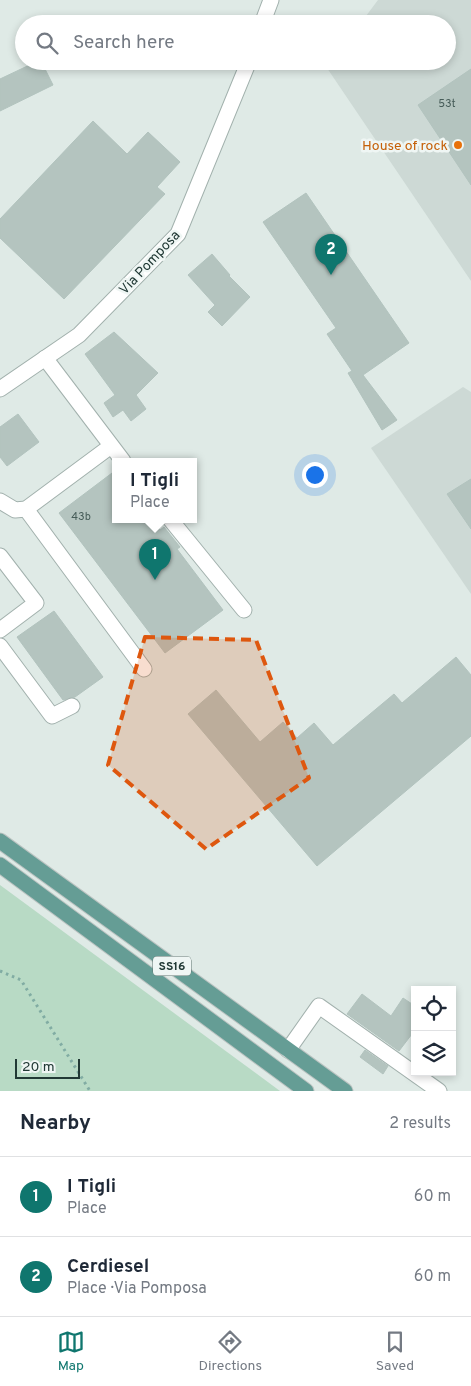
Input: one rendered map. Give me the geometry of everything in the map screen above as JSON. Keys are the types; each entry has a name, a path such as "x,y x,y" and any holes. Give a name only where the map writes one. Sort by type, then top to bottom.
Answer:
{"main road":[{"name":"SS16","path":"0,841 345,1091"},
{"name":"SS16","path":"0,865 306,1091"}],"street":[{"path":"265,15 271,0"},
{"name":"Via Pomposa","path":"0,390 79,334 178,234 245,70"},
{"path":"45,358 121,458"},
{"path":"0,500 15,510 26,509 111,446"},
{"path":"26,509 144,669"},
{"path":"173,523 244,610"},
{"path":"0,556 36,603 0,630"},
{"path":"0,646 52,716 72,706"},
{"path":"288,1050 319,1006 439,1091"}],"path":[{"path":"0,971 21,980 90,1091"}],"highlighted area":[{"path":"145,637 256,640 309,778 206,849 108,765"}],"shaded area":[{"path":"378,0 471,0 471,281 328,70 456,70 456,15 367,15"},
{"path":"463,387 471,392 471,594 371,448"}],"green space":[{"path":"0,885 280,1091 0,1091"}],"building":[{"name":"House of rock","path":"471,69 471,185 418,105"},
{"path":"19,70 46,70 53,85 0,111 0,79"},
{"path":"93,121 127,154 148,132 180,162 157,187 165,194 64,299 0,238 0,219"},
{"path":"306,193 409,343 363,375 397,420 382,430 348,373 352,371 327,334 336,328 263,222"},
{"path":"212,254 229,276 250,297 222,326 208,312 215,305 188,275"},
{"path":"114,332 158,373 136,395 146,409 131,421 123,410 113,417 104,403 115,395 85,354"},
{"path":"18,414 39,442 7,466 0,457 0,427"},
{"path":"112,473 112,523 155,523 160,530 164,527 180,547 177,549 223,610 165,653 59,513"},
{"path":"471,479 471,529 447,494"},
{"path":"54,611 103,677 75,697 63,700 17,637"},
{"path":"456,657 471,675 471,736 317,866 188,714 216,690 260,742 283,722 297,738 314,723 333,745 394,694 402,703"},
{"path":"362,994 391,1016 403,998 411,1003 411,1035 399,1051 347,1014"},
{"path":"365,1050 388,1066 383,1074 360,1057"}],"place":[{"name":"House of rock","path":"458,145"},
{"name":"Cerdiesel","path":"331,275"},
{"name":"I Tigli","path":"155,580"}]}
